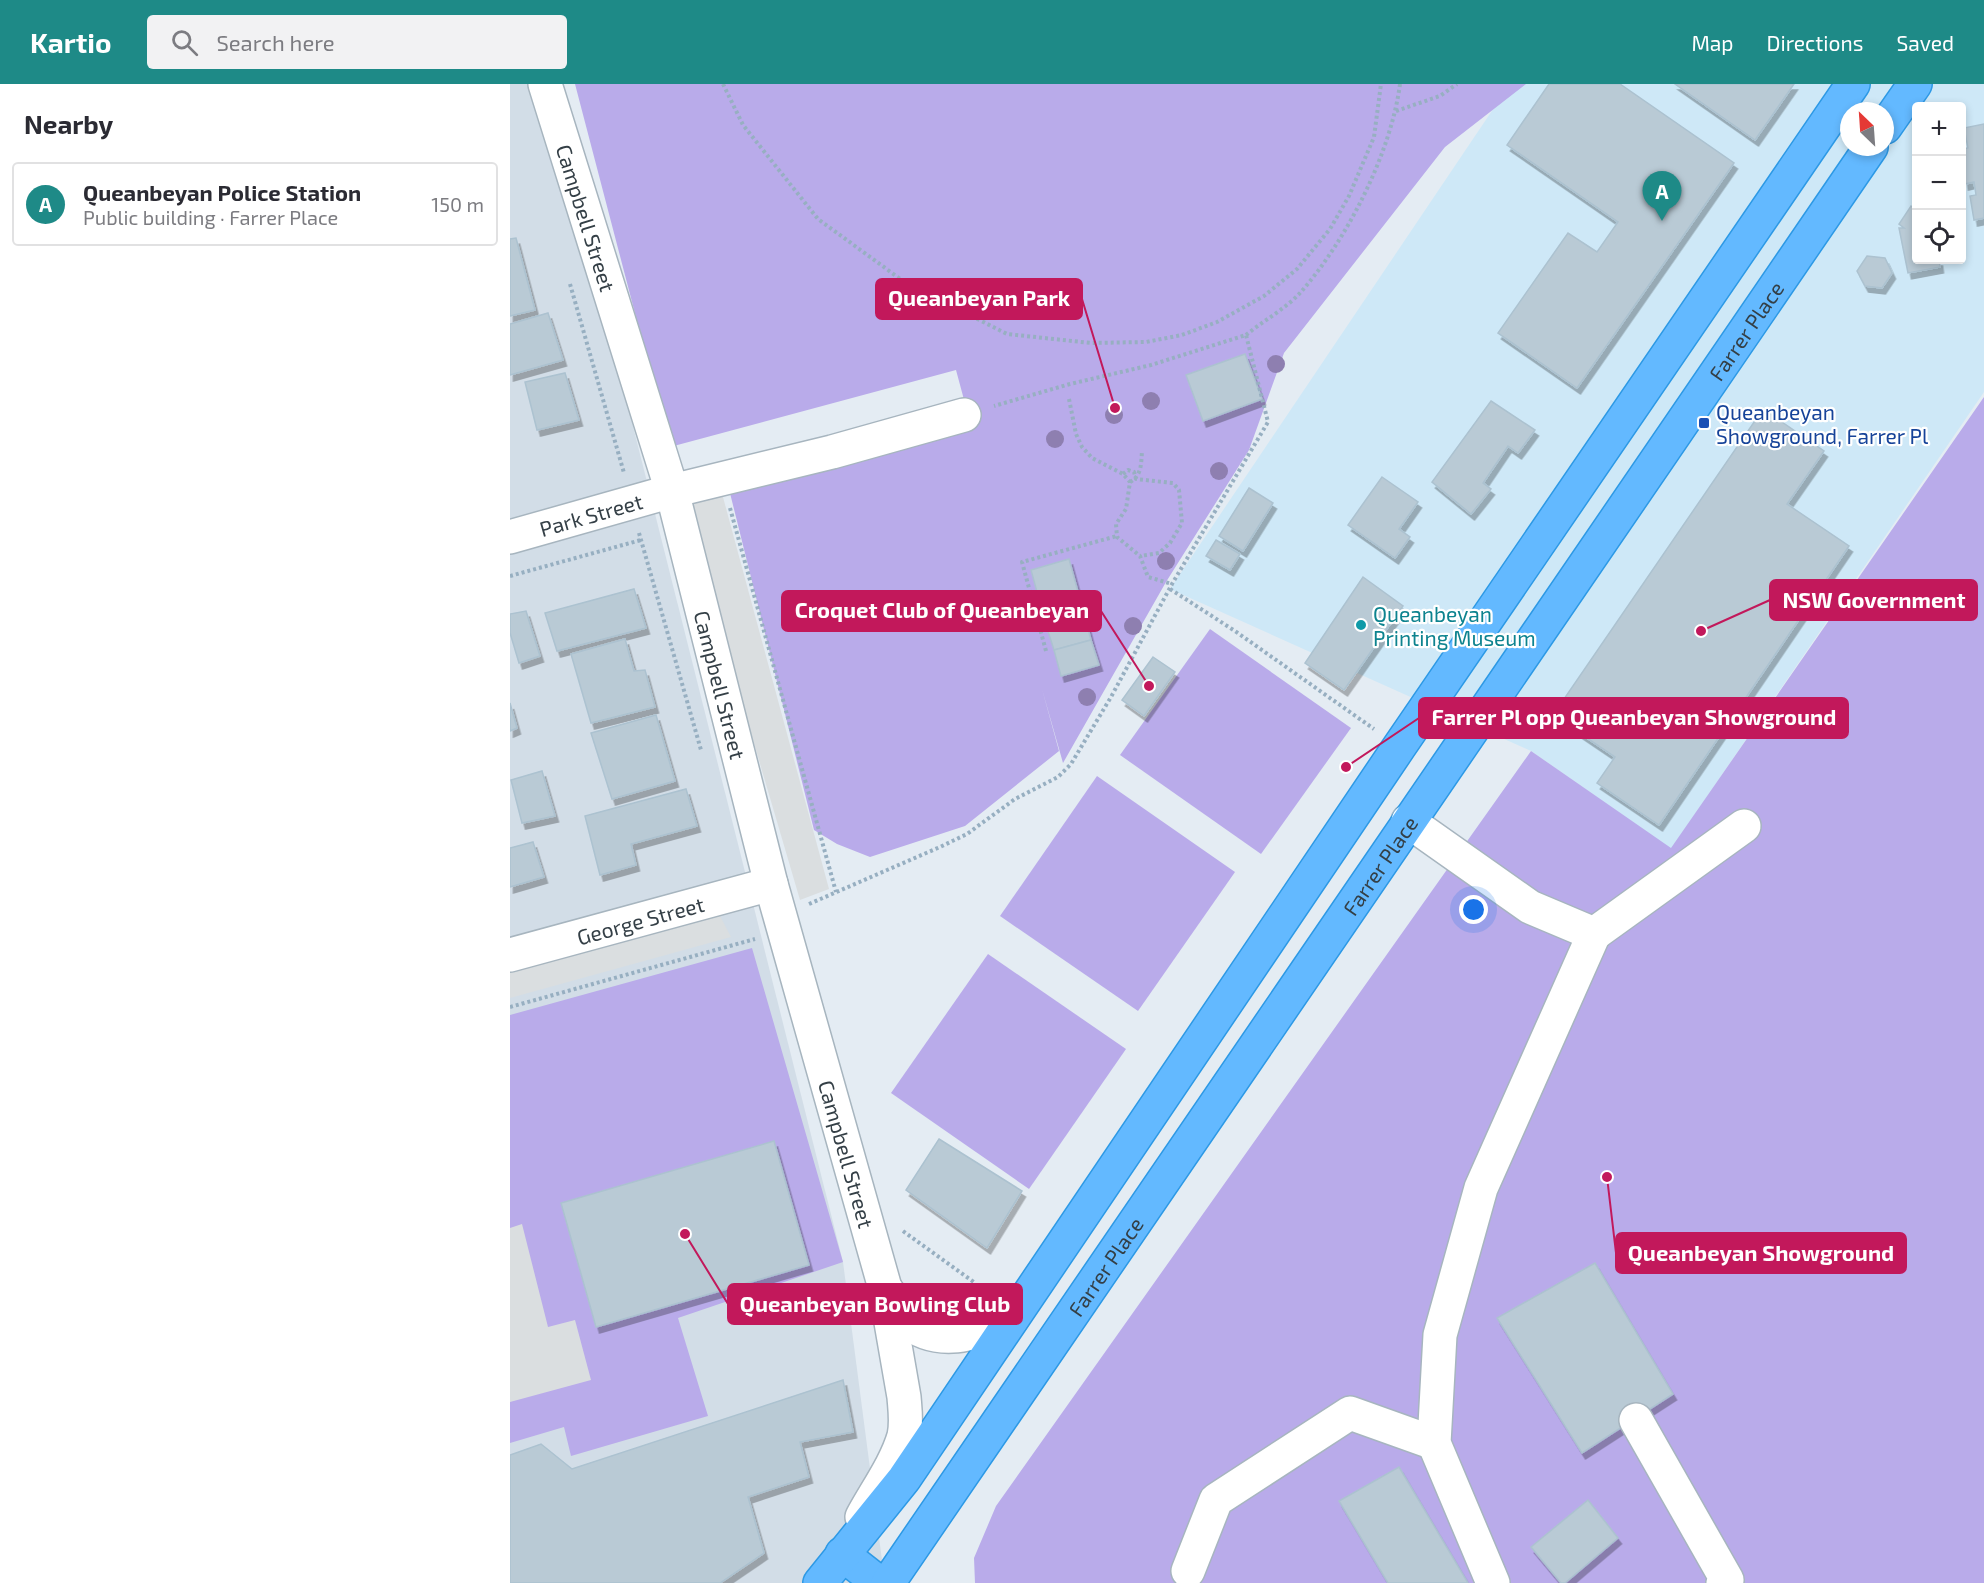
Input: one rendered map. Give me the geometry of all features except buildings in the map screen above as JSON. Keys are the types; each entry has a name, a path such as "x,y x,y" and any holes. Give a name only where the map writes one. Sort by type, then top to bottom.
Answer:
{"highway":[{"path":"820,1583 904,1479 1399,747 1853,84"},
{"path":"1894,114 1915,84"},
{"name":"Farrer Place","path":"888,1583 1865,156"},
{"path":"1603,451 1644,479"},
{"path":"842,1554 879,1583"}],"street":[{"name":"Campbell Street","path":"545,84 672,491 776,898 885,1288 904,1397 906,1415 904,1434 896,1455 842,1554"},
{"name":"Park Street","path":"510,537 672,491 832,452 964,415"},
{"path":"1408,821 1530,907 1594,934"},
{"path":"1493,1583 1434,1443 1440,1335 1481,1188 1594,934 1744,826"},
{"name":"George Street","path":"510,955 776,898"},
{"name":"Campbell Street","path":"885,1288 904,1319 928,1333 946,1337 966,1336 1011,1320"},
{"path":"1188,1570 1216,1500 1350,1413 1434,1443"},
{"path":"1636,1420 1727,1580 1723,1583"}],"path":[{"path":"723,84 743,125 818,219 903,280 1007,334 1091,343 1146,342 1199,329 1217,322 1264,296 1297,268 1330,229 1349,196 1374,137 1381,84"},
{"path":"964,415 1070,384 1151,366 1246,335 1299,294 1335,248 1369,184 1396,111 1400,84"},
{"path":"1396,111 1440,96 1457,84"},
{"path":"776,898 795,910 940,847 967,834 1015,799 1058,777 1071,764 1268,422 1246,335"},
{"path":"1069,399 1076,434 1082,447 1092,458 1123,474 1130,482 1126,510 1116,524 1117,536 1140,556 1148,577 1171,587 1361,718 1399,747"},
{"path":"1136,479 1140,472 1142,451"},
{"path":"1123,474 1128,470 1134,472 1136,479"},
{"path":"1130,482 1136,479 1173,483 1179,490 1182,524 1170,543 1159,553 1140,556"},
{"path":"1046,651 1022,562 1117,536"},
{"path":"510,576 641,540"},
{"path":"510,1007 755,939"}],"shaded area":[{"path":"510,84 547,84 843,1262 885,1583 510,1583"},
{"path":"575,84 1526,84 1445,147 1284,353 1249,450 1166,582 1063,763 1042,689 1059,751 965,826 870,857 837,844 814,830 728,485 970,422 956,370 670,447"},
{"path":"1510,84 1984,84 1984,392 1671,849 1531,751 1170,589"},
{"path":"1984,397 1984,1583 975,1583 974,1558 996,1506 1531,751 1671,848"},
{"path":"720,486 829,889 800,900 685,497"},
{"path":"1210,629 1351,728 1261,854 1120,755"},
{"path":"1097,776 1235,872 1138,1011 1000,916"},
{"path":"719,914 731,937 510,998 510,973"},
{"path":"752,948 843,1262 678,1318 708,1416 571,1456 564,1427 510,1443 510,1015"},
{"path":"988,954 1126,1049 1029,1189 891,1093"},
{"path":"522,1224 548,1327 575,1320 591,1380 510,1402 510,1228"}],"place":[{"name":"Queanbeyan Police Station","path":"1662,221"},
{"name":"Queanbeyan Park","path":"1115,408"},
{"name":"Queanbeyan Showground, Farrer Pl","path":"1704,423"},
{"name":"Queanbeyan Printing Museum","path":"1361,625"},
{"name":"NSW Government","path":"1701,631"},
{"name":"Croquet Club of Queanbeyan","path":"1149,686"},
{"name":"Farrer Pl opp Queanbeyan Showground","path":"1346,767"},
{"name":"Queanbeyan Showground","path":"1607,1177"},
{"name":"Queanbeyan Bowling Club","path":"685,1234"}]}
